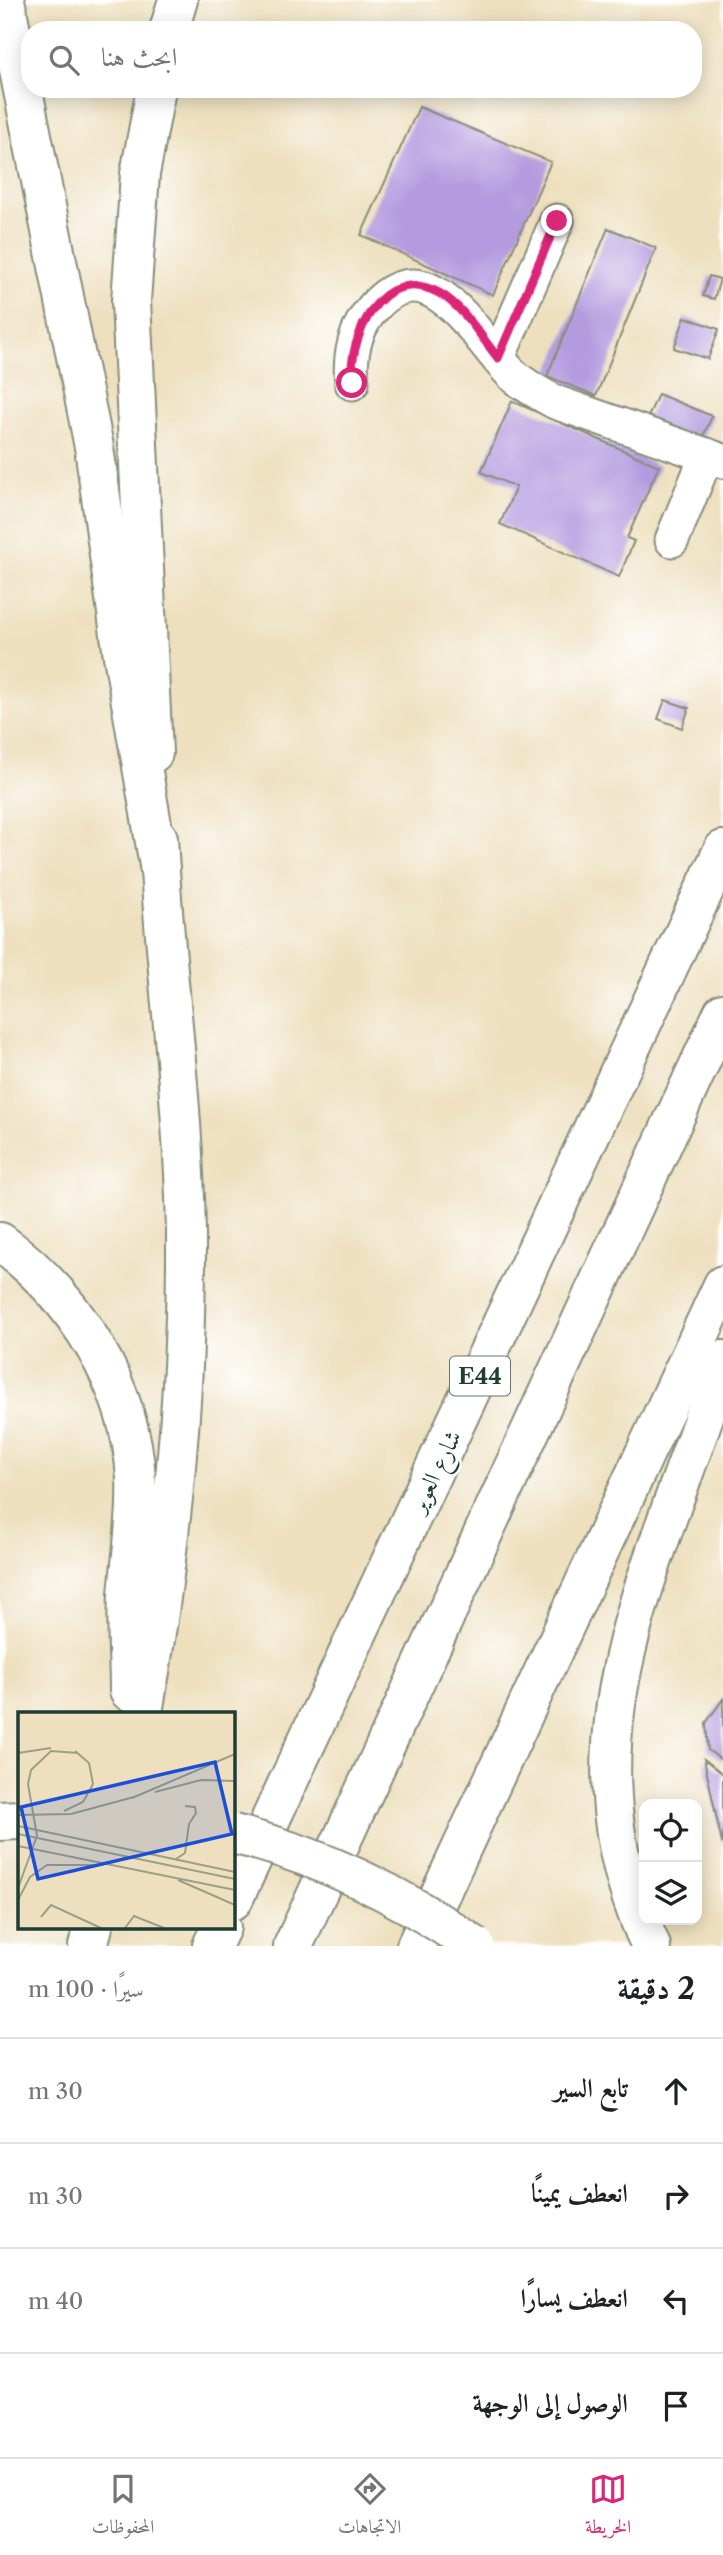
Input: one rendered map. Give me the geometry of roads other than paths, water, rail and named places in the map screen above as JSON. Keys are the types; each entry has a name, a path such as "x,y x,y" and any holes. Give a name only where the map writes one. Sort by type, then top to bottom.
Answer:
{"main road":[{"path":"5,0 21,80"},
{"path":"172,21 178,0"},
{"path":"25,98 94,447 123,656 160,871"},
{"path":"143,1712 165,1587 176,1488 185,1318 183,1147 160,871 131,301 140,174 154,98"},
{"name":"شارع العوير","path":"234,1898 723,850"},
{"name":"E44","path":"293,1946 723,1013"},
{"path":"0,1241 29,1265 75,1316 94,1345 122,1408 136,1476 136,1522 128,1597 130,1712"},
{"path":"416,1946 723,1285"},
{"path":"651,1946 625,1879 614,1829 609,1780 612,1731 626,1646 643,1586 723,1360"},
{"path":"0,1821 18,1820"},
{"path":"234,1834 312,1857 355,1874 397,1896 475,1946"},
{"path":"88,1946 93,1928"},
{"path":"212,1946 221,1928"}],"lane":[{"path":"498,358 557,221"},
{"path":"352,383 352,352 357,337 377,304 401,289 420,287 439,293 454,305 498,358 533,390 555,402 715,458 672,540"}]}
